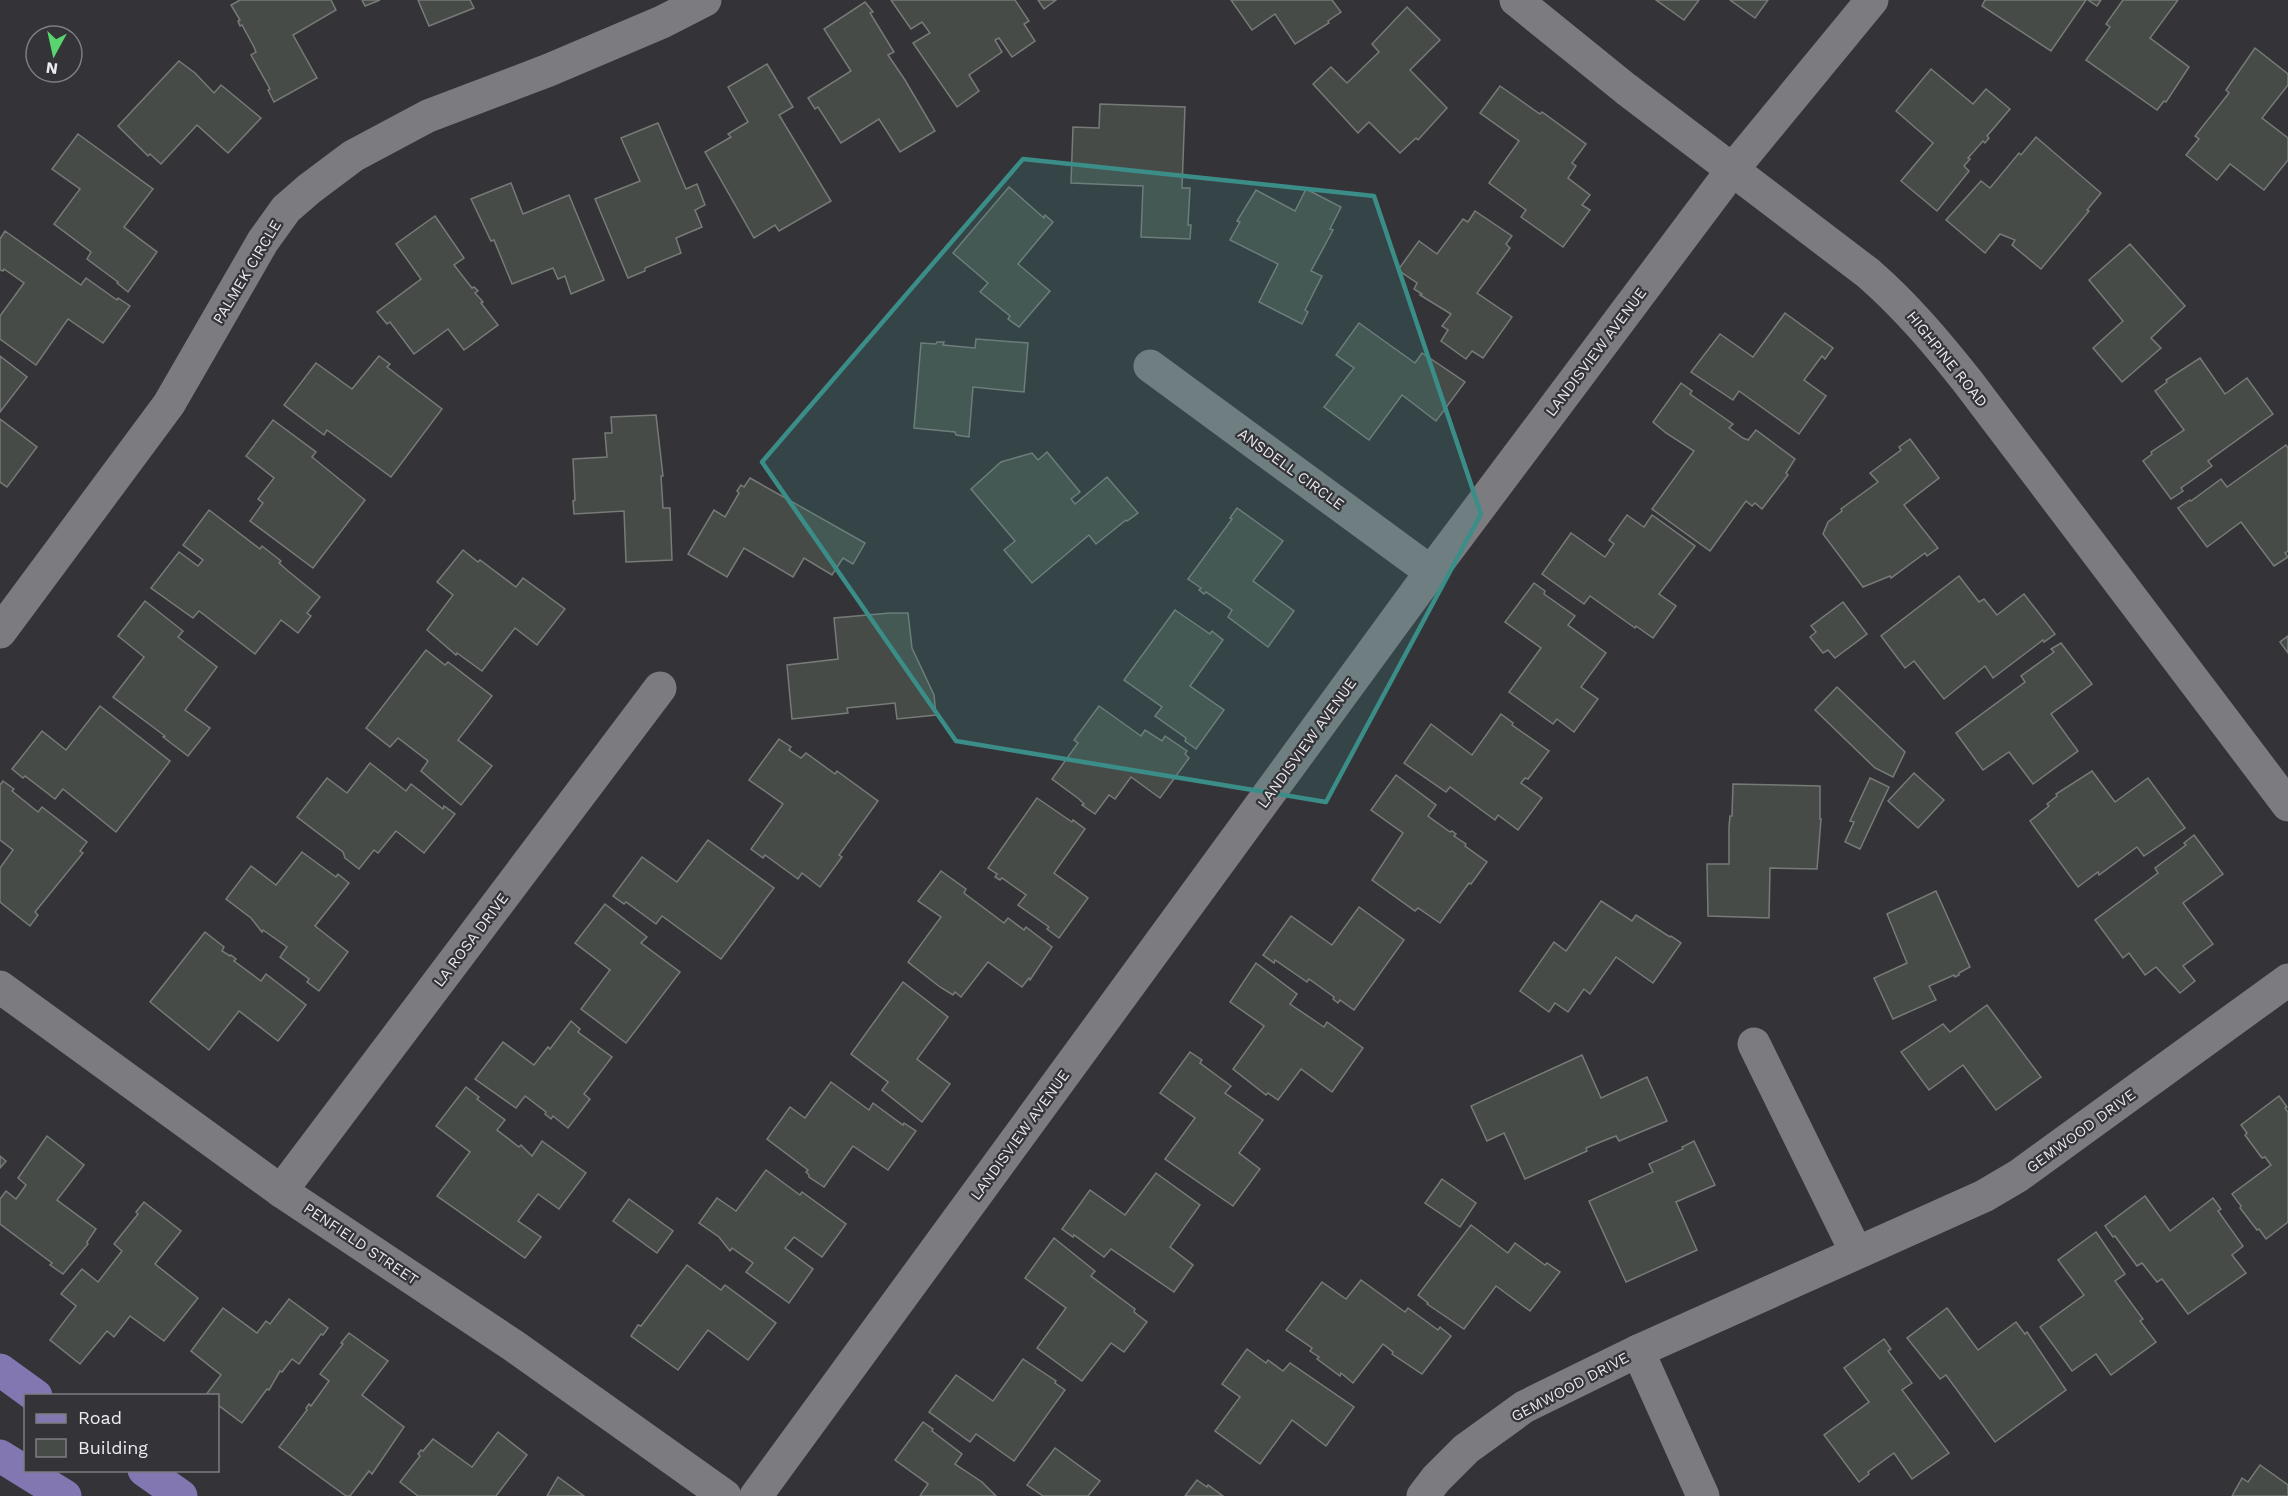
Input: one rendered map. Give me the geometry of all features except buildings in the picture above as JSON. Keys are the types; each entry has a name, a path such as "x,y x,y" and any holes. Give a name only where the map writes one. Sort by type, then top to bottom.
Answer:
{"main road":[{"path":"0,1370 35,1394"},
{"path":"0,1456 24,1471"},
{"path":"26,1472 65,1496"},
{"path":"147,1472 181,1496"}],"street":[{"name":"HIGHPINE ROAD","path":"1516,0 1626,89 1868,273 1920,322 1968,382 2288,805"},
{"name":"LANDISVIEW AVENUE","path":"756,1496 1431,572 1732,169 1872,0"},
{"name":"PALMEK CIRCLE","path":"0,632 169,404 263,241 286,209 353,156 428,116 549,70 696,2"},
{"name":"ANSDELL CIRCLE","path":"1150,366 1431,572"},
{"name":"LA ROSA DRIVE","path":"281,1191 660,688"},
{"name":"GEMWOOD DRIVE","path":"1423,1496 1436,1479 1466,1449 1524,1407 1638,1350 1984,1196 2018,1176 2288,980"},
{"name":"PENFIELD STREET","path":"0,987 281,1191 514,1346 725,1496"},
{"path":"1754,1044 1856,1252"},
{"name":"GEMWOOD DRIVE","path":"1638,1350 1703,1496"}],"highlighted area":[{"path":"1023,159 1374,196 1481,514 1326,802 956,741 762,462"}]}
